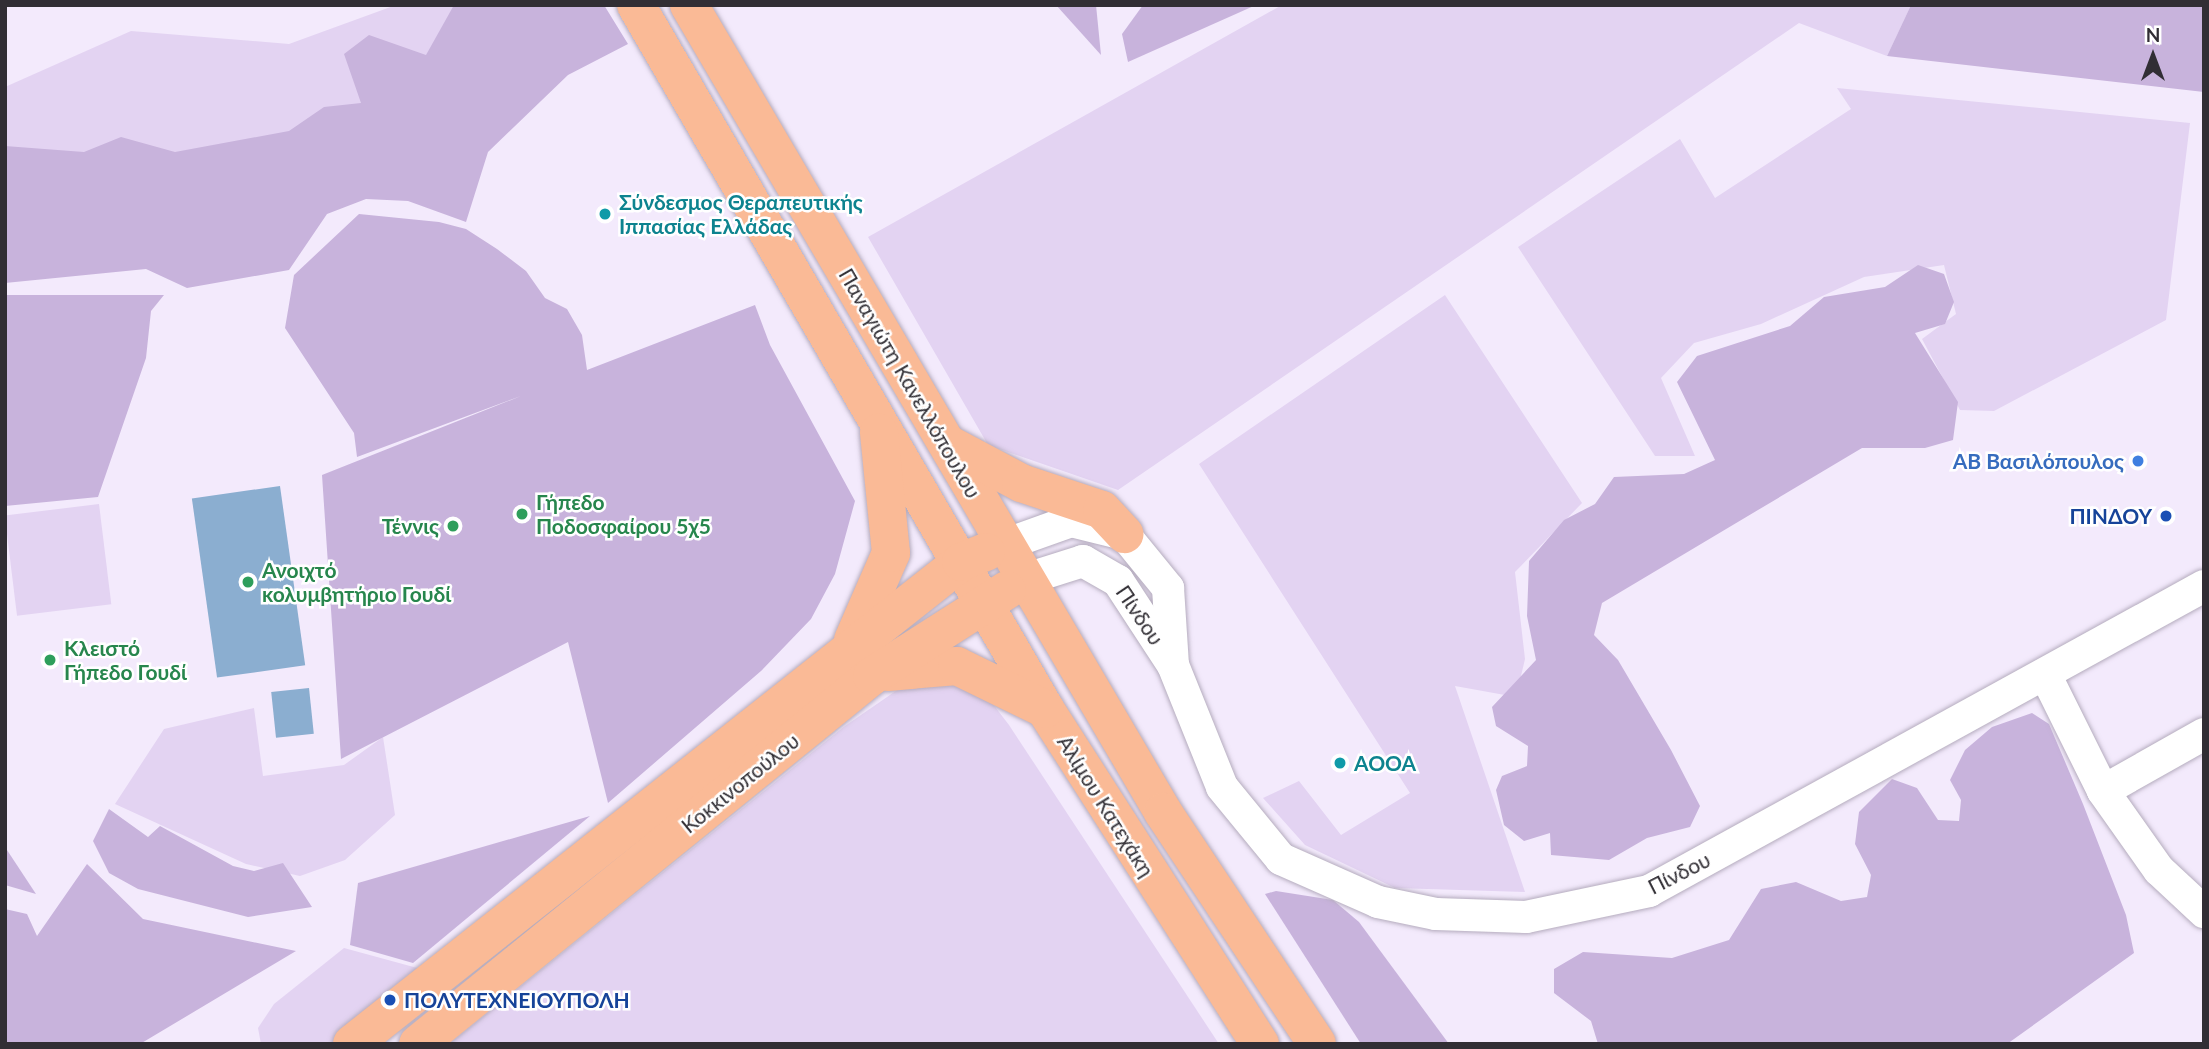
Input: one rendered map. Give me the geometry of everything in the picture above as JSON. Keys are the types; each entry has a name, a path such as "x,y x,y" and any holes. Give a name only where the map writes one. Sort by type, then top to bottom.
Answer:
{"main road":[{"path":"636,5 961,562 1023,580 1163,812 1317,1044"},
{"name":"Παναγιώτη Κανελλόπουλου","path":"689,5 947,442 1023,580"},
{"path":"875,411 891,553 859,665 957,667 1045,709"},
{"path":"947,442 1021,483 1102,510 1124,534"},
{"name":"Κοκκινοπούλου","path":"418,1044 859,665 961,562 1004,545"},
{"name":"Αλίμου Κατεχάκη","path":"961,562 1045,709 1260,1044"},
{"name":"Κοκκινοπούλου","path":"352,1044 859,665 985,604 1023,580"}],"street":[{"path":"1004,545 1071,522 1124,534"},
{"name":"Πίνδου","path":"1124,534 1168,588 1173,665"},
{"name":"Πίνδου","path":"1023,580 1076,561 1101,567 1123,587 1173,665 1222,787 1281,859 1378,902 1491,917 1588,907 1649,891 2046,676 2204,586"},
{"path":"2046,676 2103,790 2159,870 2204,912"},
{"path":"2103,790 2204,734"}],"shaded area":[{"path":"396,5 455,5 373,153 5,215 5,87 131,31 289,44"},
{"path":"454,5 604,5 628,44 568,75 488,152 466,222 408,201 366,199 327,214 289,270 187,288 146,269 5,283 5,146 84,152 121,137 175,152 289,131 324,107 361,103 344,54 369,35 426,55"},
{"path":"1056,5 1096,5 1101,55"},
{"path":"1143,5 1256,5 1128,62 1122,34"},
{"path":"1282,5 1911,5 1887,56 1799,23 1118,490 988,445 868,237"},
{"path":"1911,5 2204,5 2204,92 1887,56"},
{"path":"1837,88 2190,123 2166,320 1994,411 1960,410 1922,339 1956,314 1944,265 1864,277 1761,324 1694,343 1661,378 1695,456 1655,456 1518,247 1680,139 1715,198 1851,109"},
{"path":"359,214 439,222 466,229 497,249 526,271 545,298 567,309 582,335 587,370 755,305 770,345 855,501 835,574 811,619 761,671 608,803 568,642 341,759 322,475 521,396 357,457 354,433 285,328 294,275"},
{"path":"1918,265 1944,274 1954,302 1945,324 1915,333 1958,402 1953,440 1925,448 1862,448 1602,603 1594,635 1618,660 1671,750 1700,806 1690,827 1647,838 1609,860 1551,855 1550,833 1524,841 1504,825 1496,790 1502,776 1527,766 1528,746 1496,726 1492,707 1536,660 1527,616 1529,561 1564,520 1595,504 1614,477 1684,474 1715,460 1677,382 1697,356 1790,326 1824,297 1885,287"},
{"path":"5,295 164,295 151,311 146,358 98,497 5,506"},
{"path":"1445,295 1582,503 1515,572 1525,659 1516,697 1455,686 1525,892 1395,888 1305,845 1263,798 1299,781 1341,835 1410,793 1199,464"},
{"path":"99,504 111,604 17,616 5,516"},
{"path":"964,682 989,699 1009,725 1219,1044 449,1044 845,726 903,686"},
{"path":"254,708 263,776 344,765 383,737 395,815 345,860 300,876 246,864 115,804 164,729"},
{"path":"2032,713 2049,724 2083,804 2126,915 2134,953 2007,1044 1598,1044 1591,1021 1554,993 1554,969 1583,952 1672,958 1729,940 1761,889 1796,882 1841,901 1867,897 1871,875 1855,844 1859,812 1892,779 1917,788 1938,820 1959,821 1961,800 1950,780 1965,750 1992,727"},
{"path":"109,809 148,837 160,826 233,866 254,871 283,863 312,907 248,917 138,889 109,873 93,841"},
{"path":"590,816 413,963 350,945 358,883"},
{"path":"5,847 36,894 5,885"},
{"path":"87,864 143,919 296,951 140,1044 5,1044 5,909 27,914 37,936"},
{"path":"1276,891 1333,900 1359,922 1449,1044 1361,1044 1265,894"},
{"path":"344,948 421,969 334,1043 261,1044 258,1028 274,1004"}],"water":[{"name":"Ανοιχτό κολυμβητήριο Γουδί","path":"280,486 305,665 217,678 192,498"},
{"path":"309,688 314,734 276,738 271,692"}],"place":[{"name":"Σύνδεσμος Θεραπευτικής Ιππασίας Ελλάδας","path":"605,214"},
{"name":"ΑΒ Βασιλόπουλος","path":"2138,461"},
{"name":"Γήπεδο Ποδοσφαίρου 5χ5","path":"522,514"},
{"name":"ΠΙΝΔΟΥ","path":"2166,516"},
{"name":"Τέννις","path":"453,526"},
{"name":"Ανοιχτό κολυμβητήριο Γουδί","path":"248,582"},
{"name":"Κλειστό Γήπεδο Γουδί","path":"50,660"},
{"name":"ΑΟΟΑ","path":"1340,763"},
{"name":"ΠΟΛΥΤΕΧΝΕΙΟΥΠΟΛΗ","path":"390,1000"}]}
